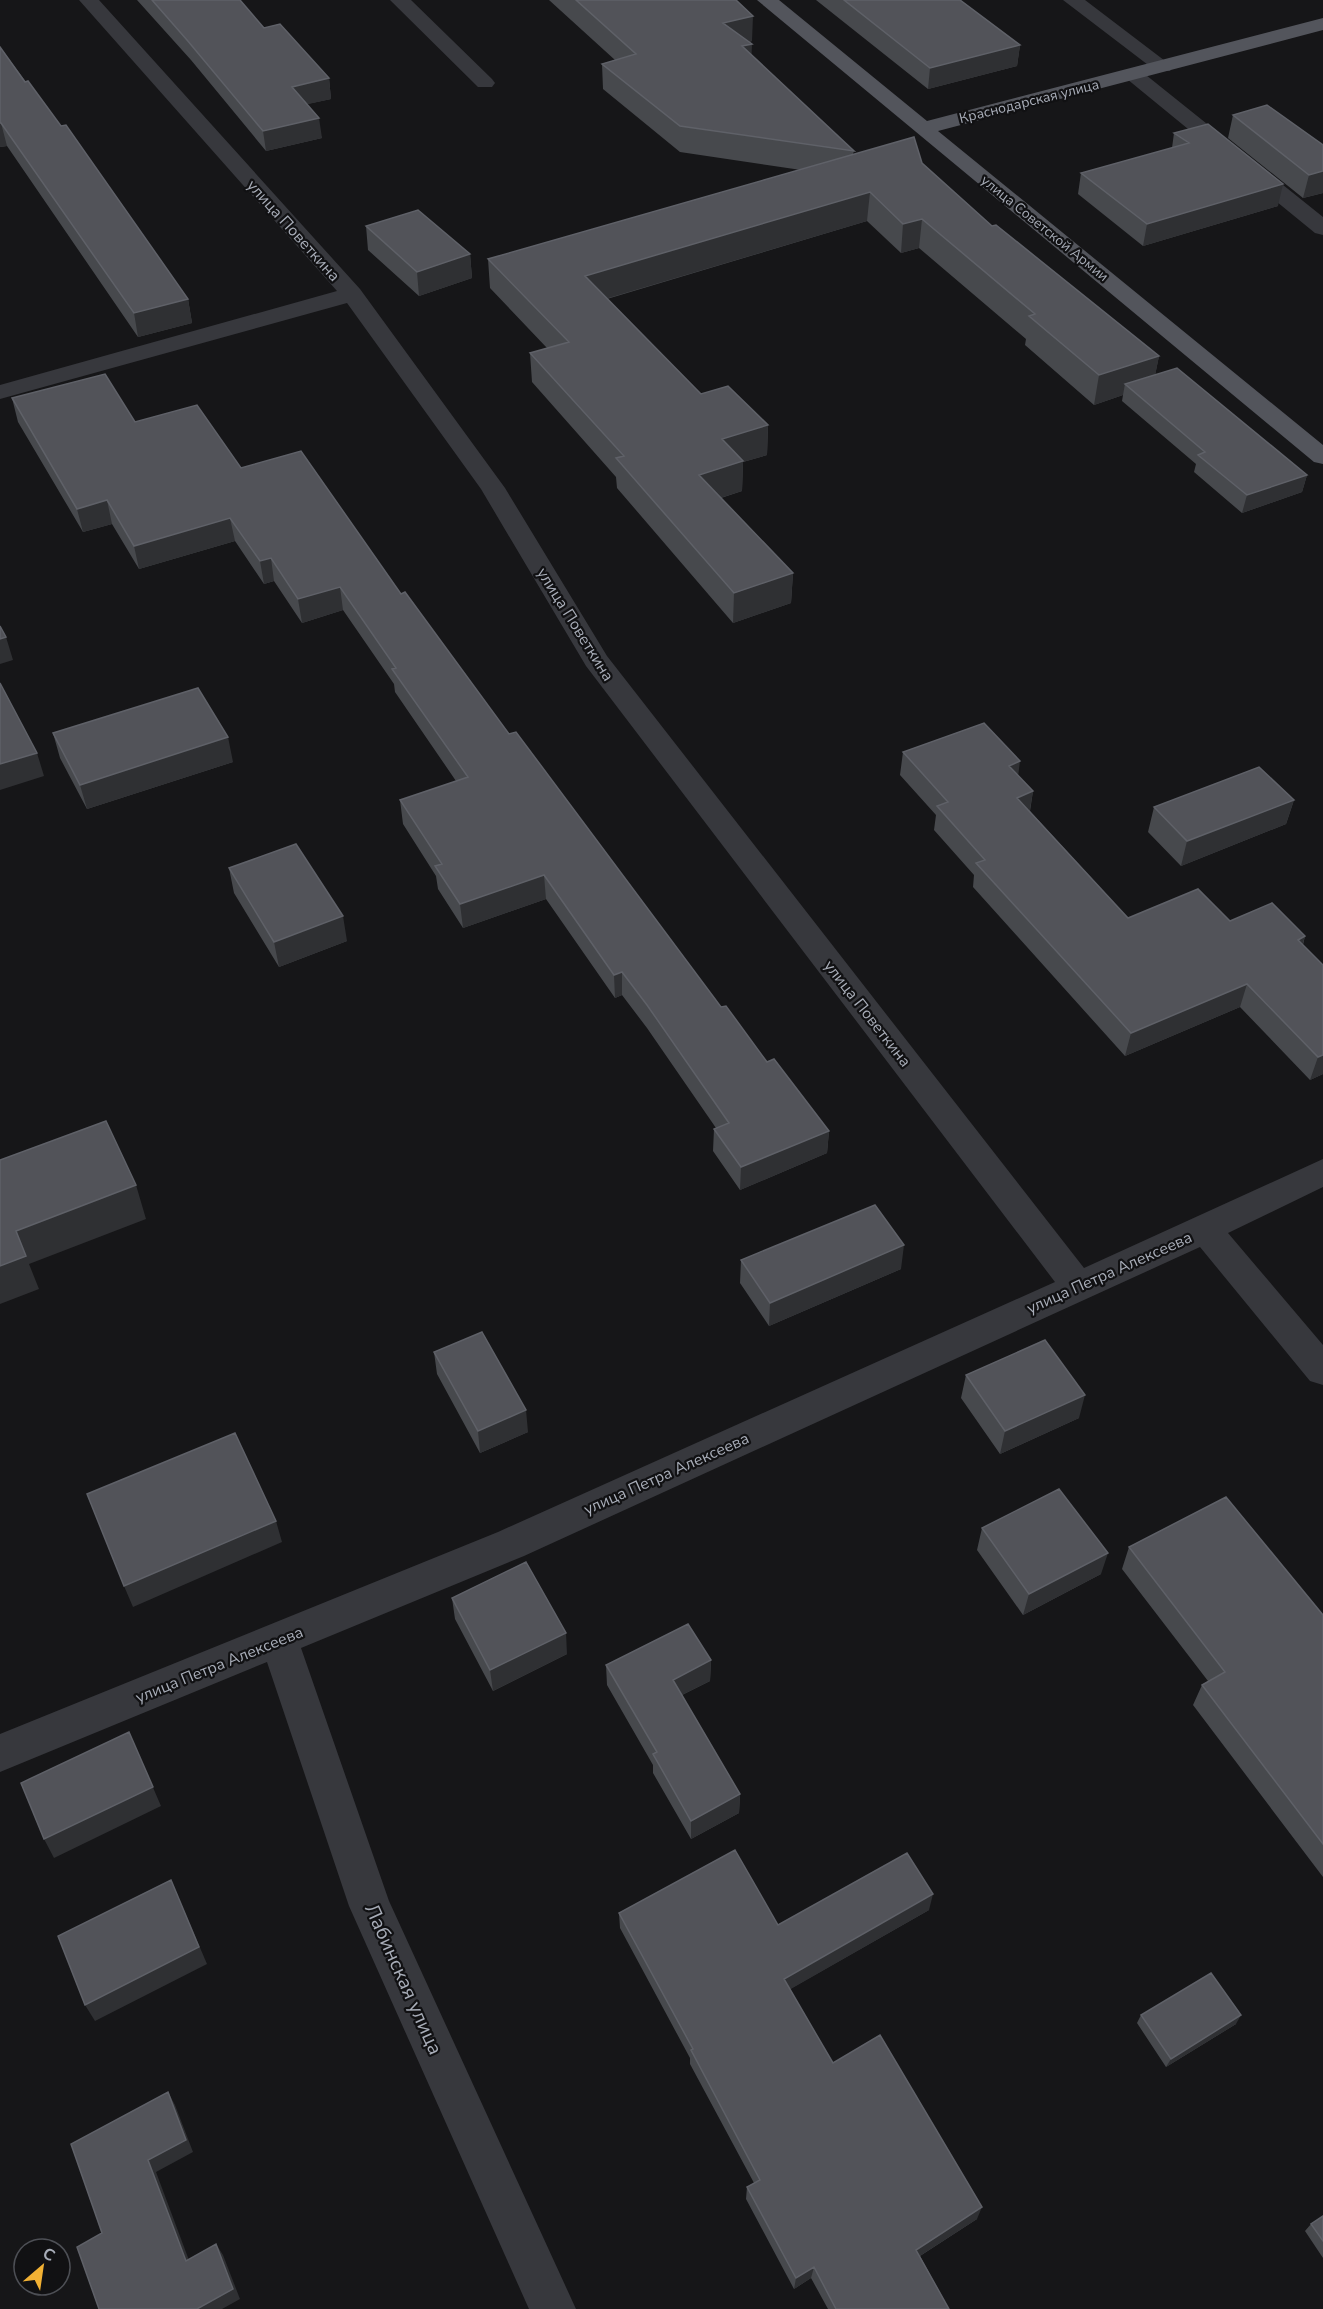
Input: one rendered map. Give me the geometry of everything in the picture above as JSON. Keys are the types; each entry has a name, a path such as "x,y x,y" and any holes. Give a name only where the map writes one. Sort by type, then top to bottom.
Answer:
{"main road":[{"name":"улица Советской Армии","path":"767,0 1319,449"},
{"name":"Краснодарская улица","path":"924,128 1323,24"}],"street":[{"name":"улица Поветкина","path":"89,0 352,294 493,488 596,660 1078,1286"},
{"path":"400,0 485,83"},
{"path":"1073,0 1162,67"},
{"path":"1134,75 1323,228"},
{"path":"0,392 352,294"},
{"name":"улица Петра Алексеева","path":"0,1753 511,1544 1205,1229 1323,1172"},
{"path":"1205,1229 1323,1370"},
{"name":"Лабинская улица","path":"279,1639 370,1906 553,2309"}],"building":[{"path":"152,0 240,0 264,28 280,24 329,78 292,87 319,118 263,131"},
{"path":"576,0 736,0 753,16 723,23 752,44 742,46 854,151 680,126 602,64 636,54"},
{"path":"844,0 960,0 1020,45 930,68"},
{"path":"0,47 61,126 66,125 188,299 134,313 0,123"},
{"path":"1267,105 1323,145 1323,171 1309,175 1233,115"},
{"path":"1208,124 1283,184 1147,224 1081,173 1189,143 1174,133"},
{"path":"914,137 922,163 992,226 996,225 1159,356 1099,375 1029,316 1035,314 922,219 903,224 870,192 585,276 701,394 728,386 768,425 722,439 743,461 699,475 793,573 734,593 616,458 624,456 530,353 569,342 488,259"},
{"path":"418,210 470,254 417,272 366,226"},
{"path":"1177,368 1307,475 1247,495 1198,455 1205,452 1125,384"},
{"path":"105,374 135,422 197,405 241,468 301,451 401,594 405,592 509,734 516,732 721,1007 726,1006 767,1062 774,1059 829,1131 741,1167 714,1129 729,1123 647,1005 622,972 614,975 544,875 460,904 435,866 442,864 400,800 468,777 392,669 396,668 340,587 298,599 271,558 260,561 230,518 134,546 107,500 77,509 12,398"},
{"path":"0,626 6,637 0,639"},
{"path":"0,683 37,753 0,764"},
{"path":"198,688 228,737 80,785 53,733"},
{"path":"984,723 1020,761 1009,766 1033,791 1017,798 1128,918 1198,889 1230,921 1272,903 1305,936 1298,940 1323,965 1323,1055 1318,1057 1247,984 1131,1033 976,863 985,860 937,806 948,802 903,752"},
{"path":"1259,767 1294,800 1187,841 1154,807"},
{"path":"296,844 343,916 274,942 229,868"},
{"path":"106,1121 136,1185 16,1231 26,1256 0,1266 0,1160"},
{"path":"875,1205 904,1245 770,1303 741,1260"},
{"path":"482,1332 526,1410 478,1431 434,1352"},
{"path":"1045,1340 1085,1395 1005,1431 966,1375"},
{"path":"235,1433 276,1521 124,1586 87,1494"},
{"path":"1059,1489 1108,1553 1029,1594 982,1528"},
{"path":"1226,1497 1323,1615 1323,1844 1202,1685 1225,1672 1129,1547"},
{"path":"526,1562 566,1633 490,1670 452,1598"},
{"path":"688,1624 711,1660 673,1680 740,1794 691,1821 653,1754 657,1752 606,1665"},
{"path":"129,1732 153,1787 44,1839 21,1783"},
{"path":"735,1850 778,1925 907,1853 933,1894 784,1979 833,2063 880,2035 982,2207 916,2250 949,2309 836,2309 814,2267 796,2278 747,2187 760,2180 691,2050 693,2049 619,1913"},
{"path":"171,1880 199,1947 85,2005 58,1936"},
{"path":"1211,1973 1241,2015 1171,2059 1141,2015"},
{"path":"168,2092 186,2140 148,2160 186,2261 216,2244 233,2289 197,2309 99,2309 77,2247 102,2233 71,2144"},
{"path":"1323,2216 1323,2241 1311,2224"}]}
